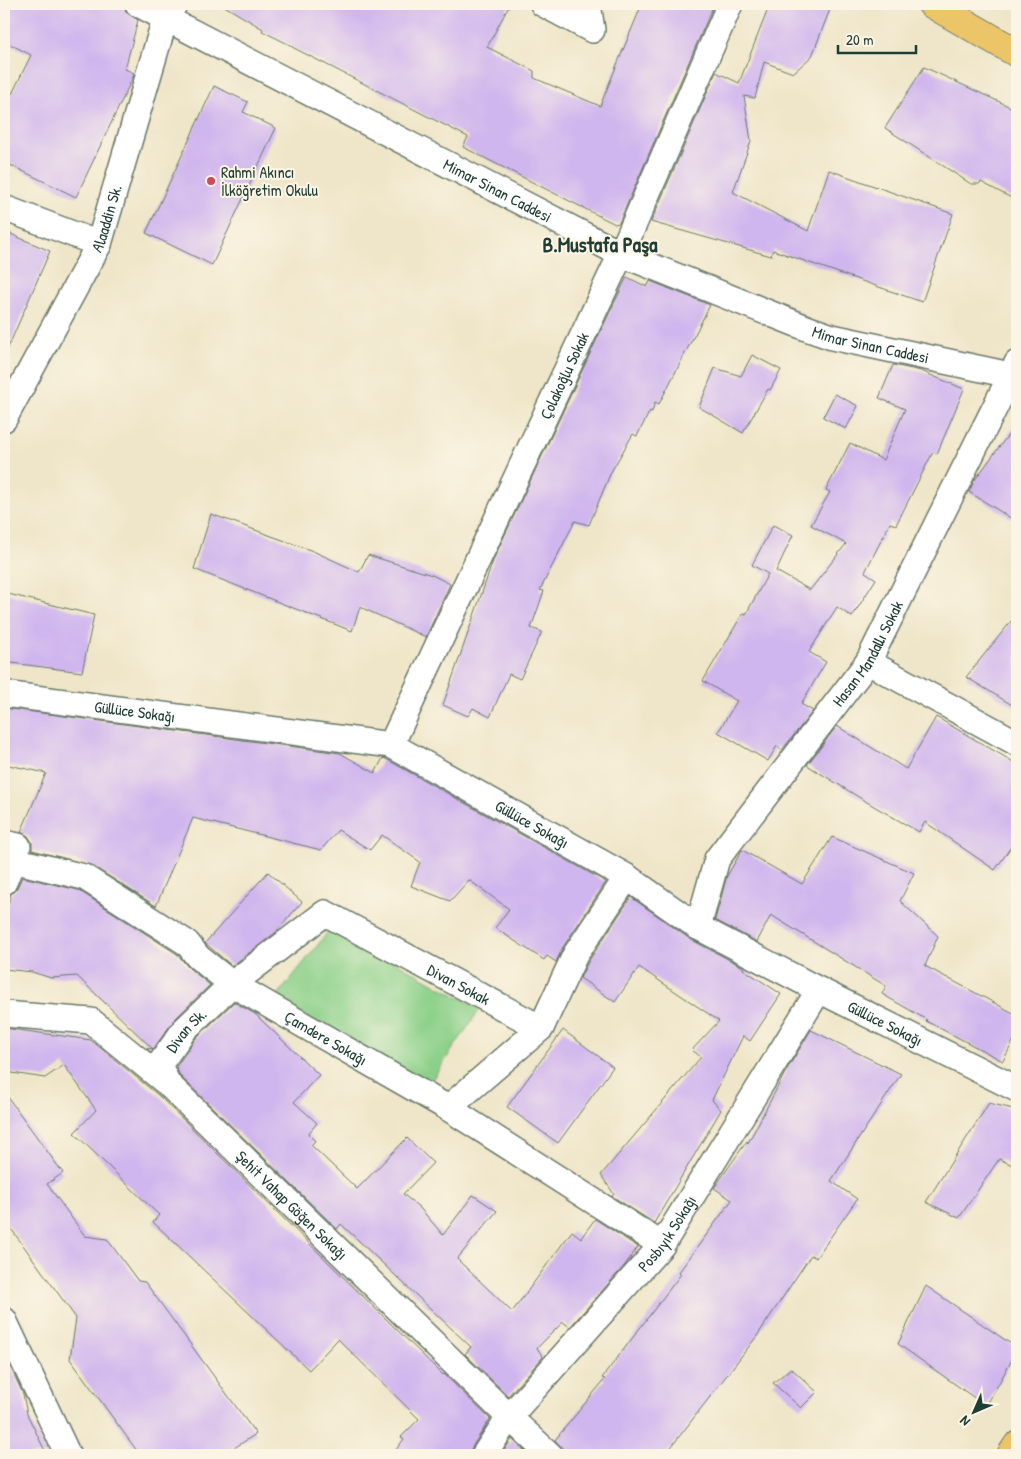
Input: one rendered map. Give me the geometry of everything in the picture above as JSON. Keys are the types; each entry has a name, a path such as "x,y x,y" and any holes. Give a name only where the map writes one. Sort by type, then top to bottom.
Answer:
{"main road":[{"path":"932,4 1017,53"},
{"path":"1011,1455 1017,1446"}],"street":[{"name":"Mimar Sinan Caddesi","path":"138,4 170,11 621,254 832,337 1015,372"},
{"path":"543,4 592,30 588,4"},
{"name":"Çolakoğlu Sokak","path":"391,745 621,254 730,4"},
{"name":"Alaaddin Sk.","path":"4,419 99,244 170,11"},
{"path":"4,208 99,244"},
{"name":"Hasan Mandallı Sokak","path":"698,927 717,859 868,662 1015,372"},
{"path":"868,662 1017,743"},
{"name":"Güllüce Sokağı","path":"4,694 391,745 627,877 698,927 1017,1089"},
{"name":"Çamdere Sokağı","path":"7,862 84,877 187,943 198,957 232,984 448,1108 662,1245"},
{"path":"448,1108 541,1028 574,956 627,877"},
{"name":"Divan Sokak","path":"232,984 325,913 541,1028"},
{"name":"Divan Sk.","path":"168,1084 159,1065 185,1030 232,984"},
{"name":"Posbıyık Sokağı","path":"484,1455 509,1418 662,1245 819,990"},
{"name":"Şehit Vahap Göğen Sokağı","path":"4,1014 91,1021 168,1084 509,1418 550,1455"},
{"path":"4,1320 68,1455"}],"green space":[{"path":"332,927 480,1009 429,1084 274,1000"}],"building":[{"path":"4,4 121,4 124,5 126,12 138,20 125,69 134,73 133,77 76,197 4,162 4,91 12,94 31,55 4,41"},
{"path":"221,4 510,4 487,47 534,71 534,78 600,106 642,4 714,4 619,223 615,224 463,147 468,137 262,31 263,29"},
{"path":"770,4 832,4 812,56 793,73 764,62 755,98 744,96 751,141 733,192 808,231 829,170 953,214 922,302 773,250 771,256 651,222 716,72 739,83"},
{"path":"924,67 1017,110 1017,201 981,182 979,184 971,184 885,128"},
{"name":"Rahmi Akıncı İlköğretim Okulu","path":"214,86 248,102 243,112 276,128 212,265 146,233"},
{"path":"4,231 50,251 4,357"},
{"path":"627,277 647,287 650,281 710,305 659,404 655,402 652,412 650,411 637,436 633,434 611,472 589,525 575,521 540,590 544,591 531,628 542,632 520,679 509,674 490,717 473,708 468,716 443,705 494,558"},
{"path":"752,355 781,370 743,433 699,407 715,368 741,376"},
{"path":"893,365 921,371 964,389 937,454 933,452 896,525 890,523 865,572 876,579 852,617 837,607 809,652 826,662 801,704 813,711 782,750 777,746 768,761 718,732 737,701 703,681 743,613 746,614 768,574 752,565 773,525 793,535 776,571 810,590 846,544 811,525 830,492 826,490 850,443 883,460 905,409 879,398"},
{"path":"835,394 858,406 846,429 823,417"},
{"path":"1017,423 1017,522 969,492 974,481"},
{"path":"211,514 313,551 359,572 368,555 432,575 450,584 426,637 360,607 352,631 194,569"},
{"path":"4,593 94,615 82,672 4,662"},
{"path":"1017,614 1017,708 966,677"},
{"path":"4,708 340,753 375,773 383,758 606,882 563,947 556,962 547,956 544,960 495,928 509,909 469,880 450,901 411,886 420,862 382,835 370,850 338,830 321,850 193,818 156,906 91,865 32,850 32,842 28,836 21,832 46,773 4,764"},
{"path":"936,717 1017,764 1017,838 995,870 925,822 919,832 807,765 837,726 906,769"},
{"path":"832,837 914,873 900,901 938,936 925,966 1017,1015 1017,1034 1003,1061 926,1021 882,994 886,986 771,915 757,942 715,920 727,876 742,850 802,884"},
{"path":"268,872 302,902 275,933 232,966 205,943"},
{"path":"22,877 78,890 177,954 189,968 210,985 175,1019 151,1052 146,1048 153,1049 77,976 51,978 32,972 4,969 4,917 11,894 17,888"},
{"path":"631,897 690,939 743,967 743,969 781,994 750,1041 743,1036 712,1100 721,1110 654,1223 612,1196 614,1194 601,1175 701,1057 692,1050 719,1021 639,967 615,1002 580,978 588,962"},
{"path":"234,1002 255,1014 319,1075 294,1102 317,1123 308,1134 315,1141 311,1145 357,1189 407,1138 433,1163 403,1194 420,1208 443,1235 473,1195 497,1211 457,1259 512,1312 572,1231 581,1238 595,1219 638,1247 625,1265 570,1327 563,1322 537,1348 543,1357 508,1396 465,1354 471,1347 341,1224 337,1229 180,1076 176,1067 196,1038"},
{"path":"4,1028 91,1040 158,1095 490,1419 472,1447 470,1455 392,1455 404,1439 401,1437 419,1419 338,1339 309,1370 153,1222 159,1215 74,1133 96,1110 64,1065 45,1078 12,1073 4,1066"},
{"path":"563,1030 613,1067 558,1143 507,1107"},
{"path":"811,1030 901,1074 831,1181 857,1199 816,1258 811,1255 757,1336 665,1455 564,1455 564,1450 555,1440 605,1379 602,1378 681,1274 679,1272 732,1200 714,1188 747,1141 748,1143 786,1071"},
{"path":"4,1092 63,1173 47,1184 85,1236 107,1239 138,1281 145,1282 256,1434 223,1455 140,1455 70,1359 76,1318 4,1219"},
{"path":"989,1103 1017,1110 1017,1167 999,1159 959,1218 926,1202"},
{"path":"926,1286 1017,1348 986,1406 898,1344"},
{"path":"4,1353 23,1394 27,1414 47,1455 4,1455"},
{"path":"791,1368 817,1392 801,1408 773,1383"},
{"path":"512,1439 529,1455 501,1455"}],"place":[{"name":"Rahmi Akıncı İlköğretim Okulu","path":"211,181"}],"district":[{"name":"B.Mustafa Paşa","path":"600,244"}]}
